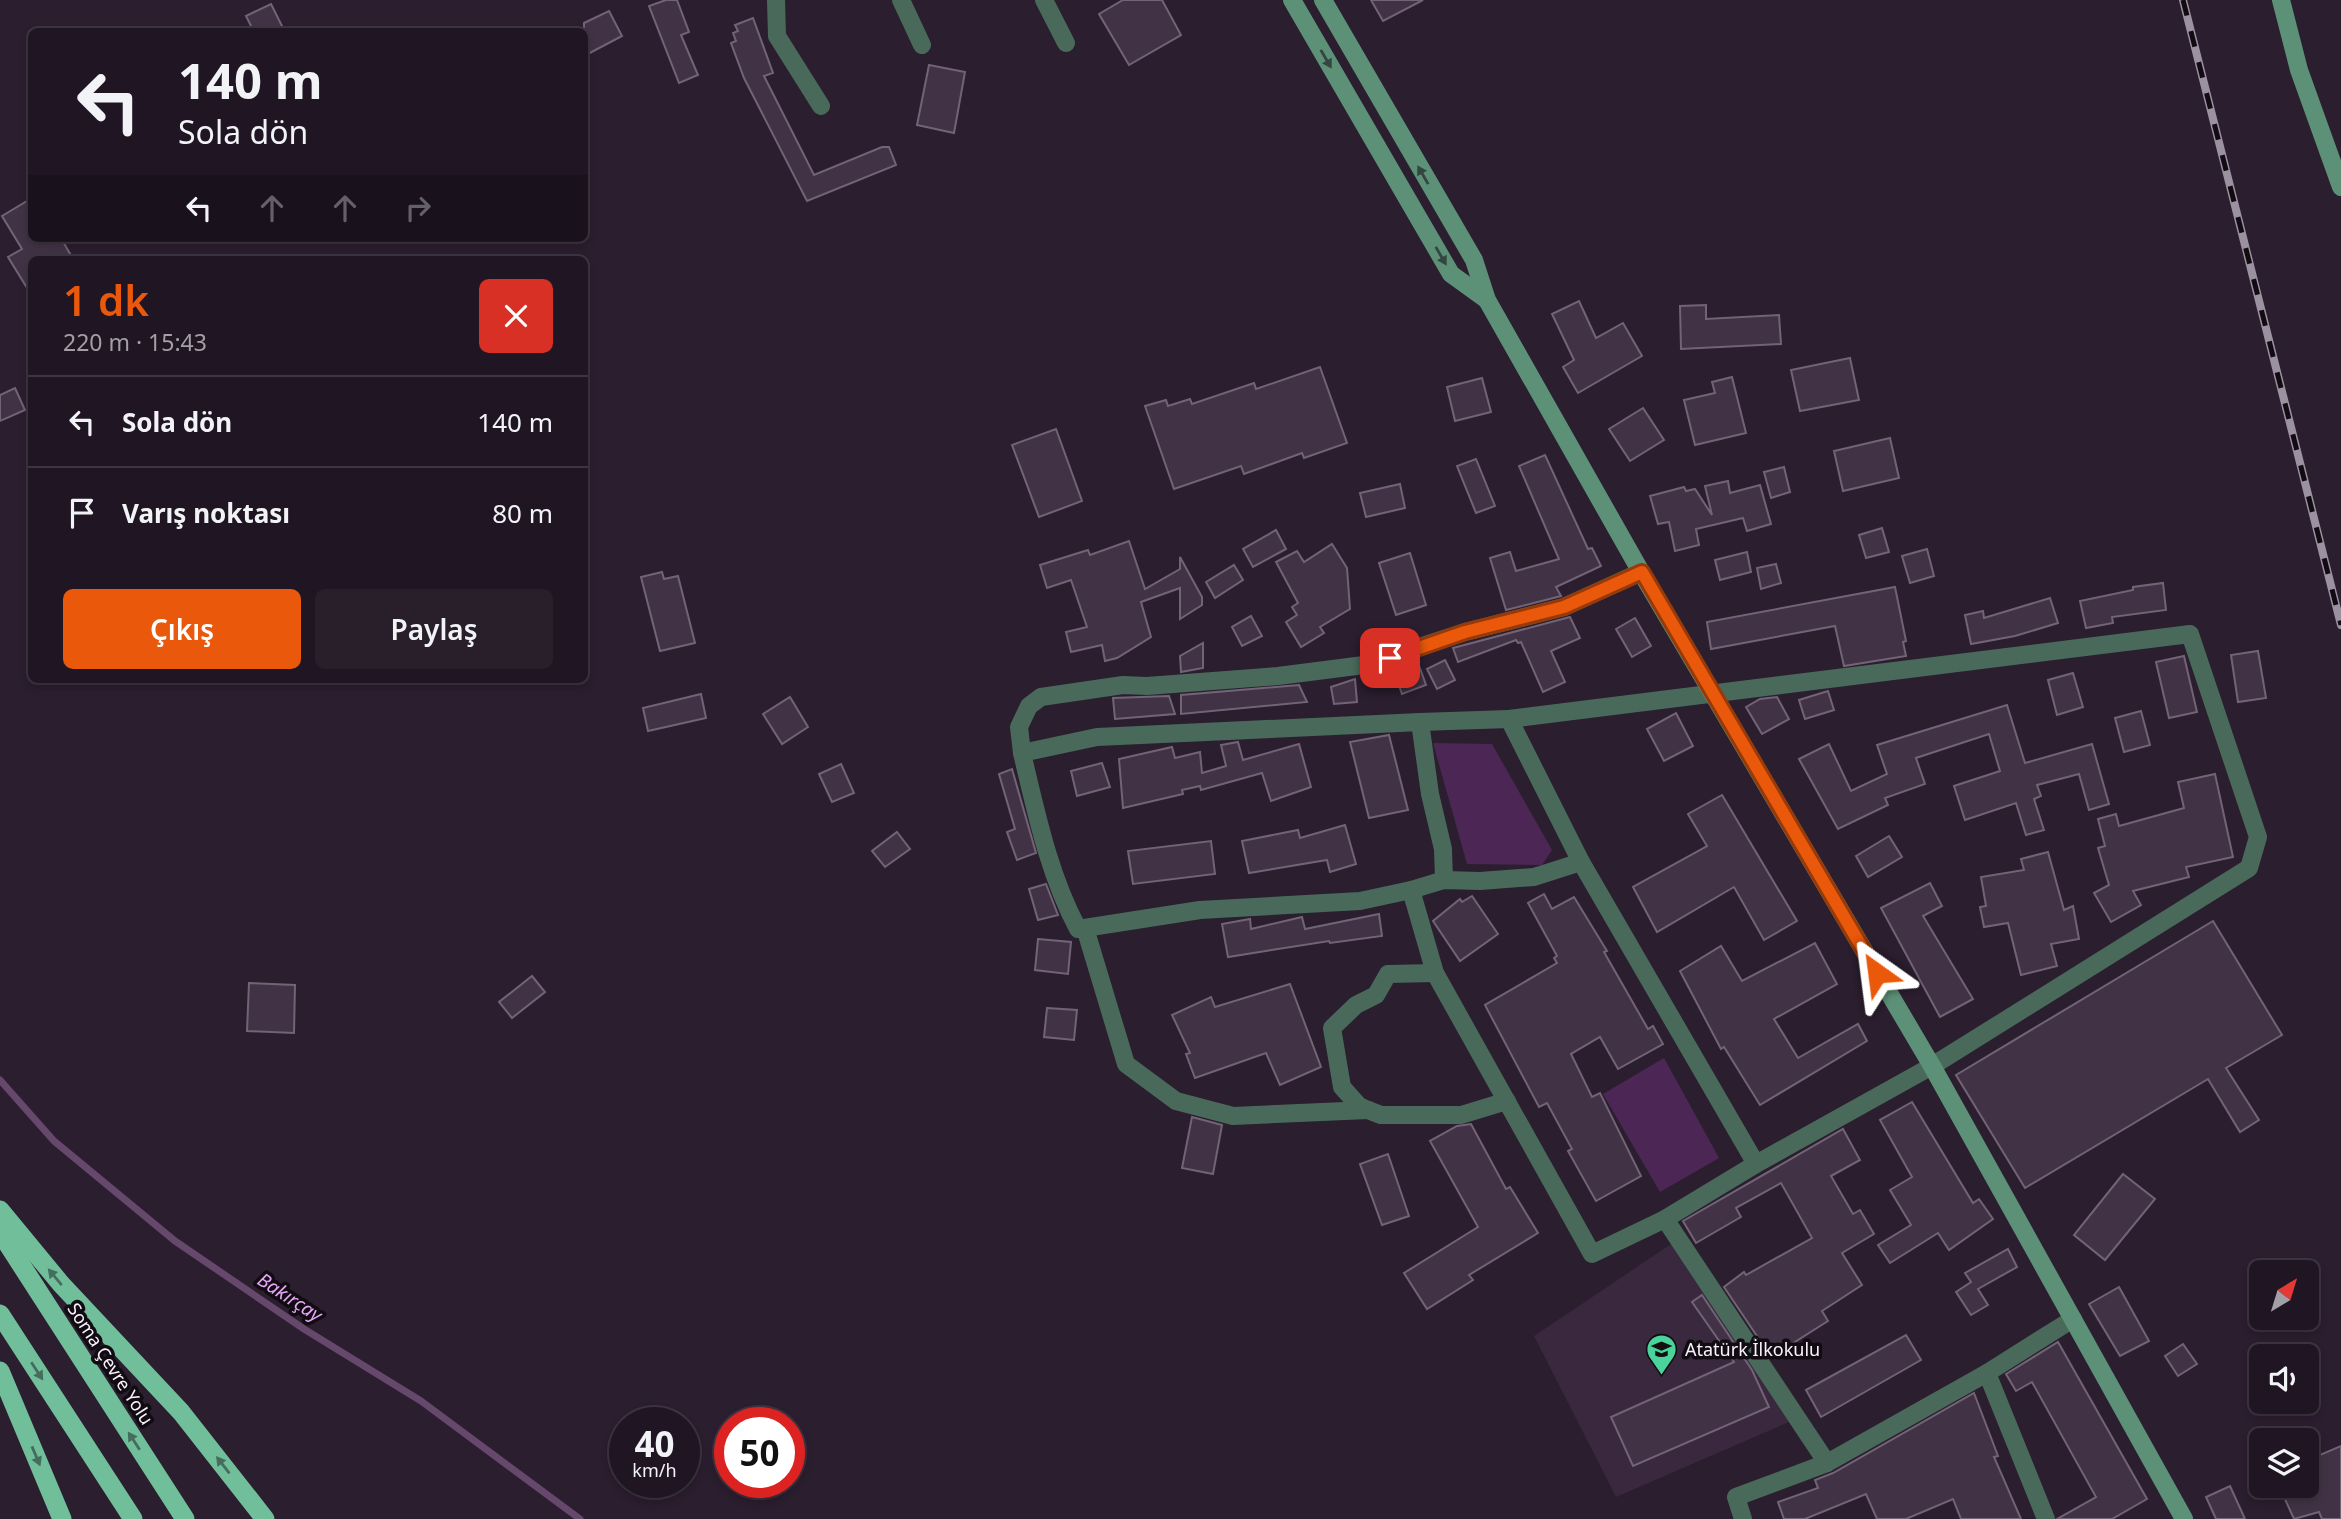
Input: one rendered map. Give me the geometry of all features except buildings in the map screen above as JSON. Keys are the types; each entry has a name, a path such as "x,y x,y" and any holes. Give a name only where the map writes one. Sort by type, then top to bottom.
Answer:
{"highway":[{"path":"0,1210 61,1284 181,1412 265,1519"},
{"name":"Soma Çevre Yolu","path":"0,1232 185,1519"},
{"path":"0,1314 133,1519"},
{"path":"0,1371 62,1519"}],"main road":[{"path":"1292,0 1451,274 1488,300"},
{"path":"1323,0 1474,260 1488,300 1642,572 1932,1066 2185,1519"},
{"path":"2281,0 2299,70 2341,187"}],"street":[{"path":"776,0 777,36 821,106"},
{"path":"901,0 922,45"},
{"path":"1044,0 1066,43"},
{"path":"1581,862 1534,877 1480,881 1444,880 1360,901 1200,910 1078,929 1067,909 1040,827 1022,753 1019,727 1029,706 1041,697 1112,686 1278,676 1364,666 1465,632 1564,607 1642,572"},
{"path":"1022,753 1097,737 1509,719 2190,635 2258,837 2249,868 1932,1066 1756,1164 1665,1219 1592,1254 1435,973 1411,890"},
{"path":"1509,719 1581,862 1756,1164"},
{"path":"1420,722 1430,794 1443,849 1444,880"},
{"path":"1085,928 1126,1064 1176,1101 1233,1116 1368,1110"},
{"path":"1435,973 1388,974 1376,995 1349,1010 1332,1028 1342,1087 1359,1106 1381,1115 1461,1115 1507,1101"},
{"path":"1665,1219 1827,1463"},
{"path":"1743,1519 1736,1497 1827,1463 1987,1374 2073,1319"},
{"path":"1987,1374 2046,1519"}],"shaded area":[{"path":"1433,743 1492,744 1552,850 1542,865 1467,864"},
{"path":"1664,1058 1719,1158 1660,1192 1603,1094"},
{"name":"Atatürk İlkokulu","path":"1680,1238 1796,1419 1616,1497 1534,1336"}],"waterway":[{"name":"Bakırçay","path":"0,1080 54,1141 175,1241 304,1329 421,1401 580,1519"}],"railway":[{"path":"2183,0 2341,625"}],"place":[{"name":"Atatürk İlkokulu","path":"1662,1377"}],"route":[{"path":"1390,658 1465,632 1564,607 1642,572 1877,973"}]}
